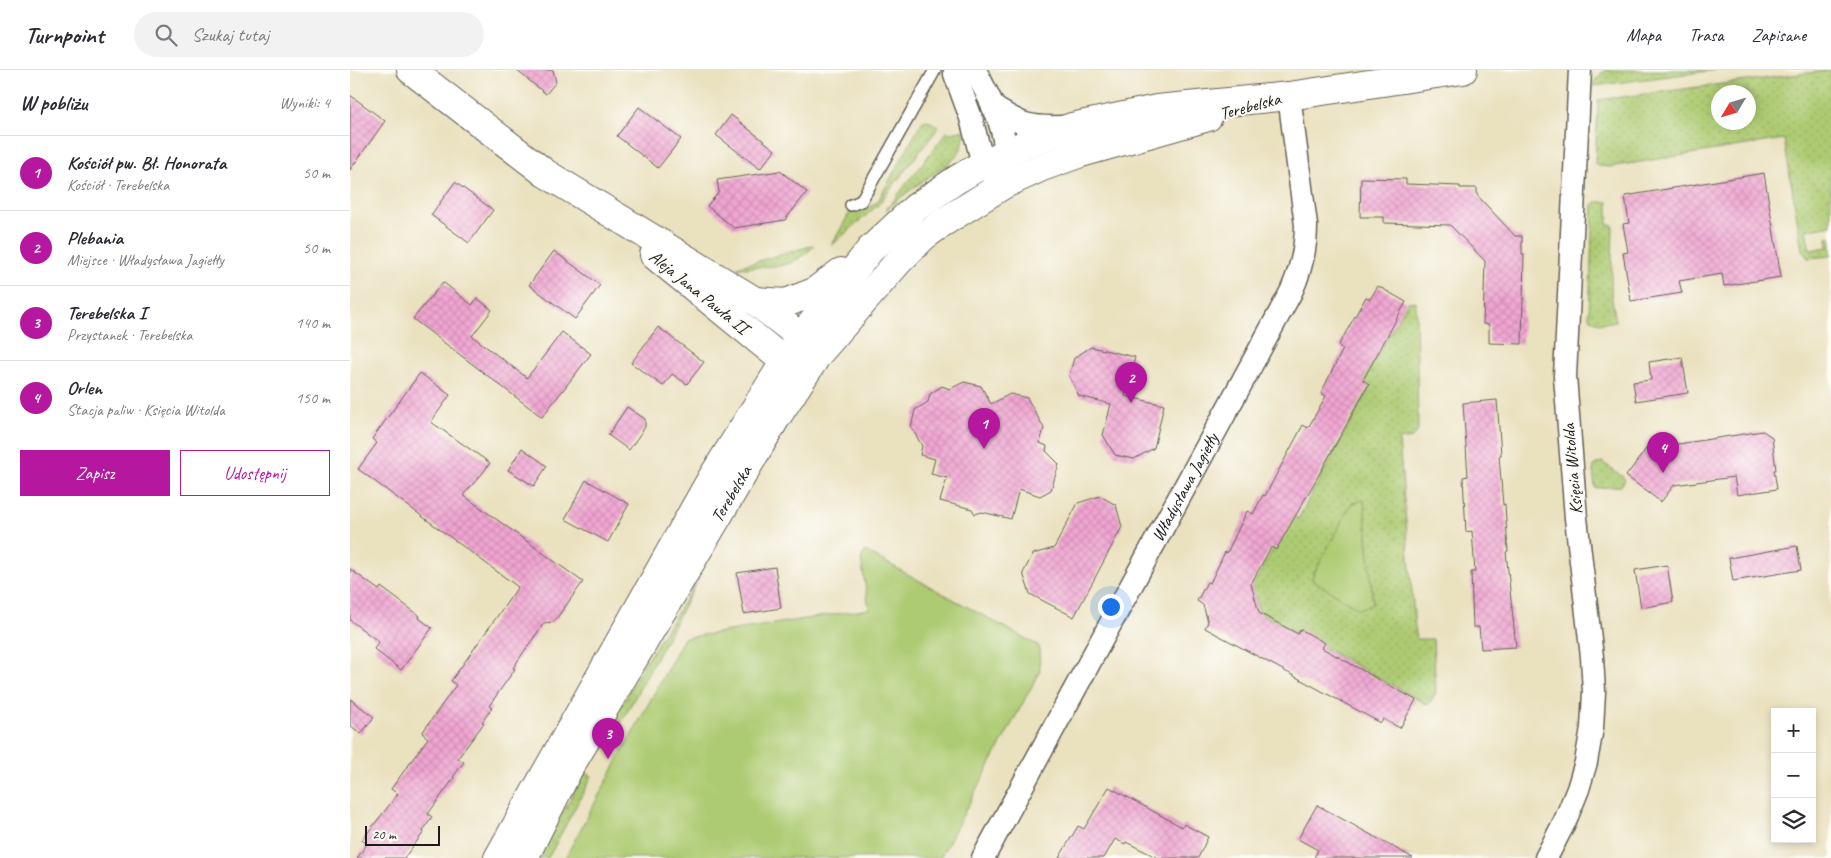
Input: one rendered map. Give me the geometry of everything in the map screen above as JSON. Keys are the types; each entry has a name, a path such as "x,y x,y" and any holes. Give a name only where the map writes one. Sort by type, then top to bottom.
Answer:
{"street":[{"name":"Aleja Jana Pawła II","path":"410,70 545,173 755,301 802,357"},
{"path":"955,70 971,118 995,158 1003,184"},
{"path":"975,70 1004,134 995,158"},
{"path":"1289,96 1463,70"},
{"name":"Księcia Witolda","path":"1546,858 1565,821 1578,789 1586,762 1592,728 1594,701 1592,657 1576,518 1565,376 1580,70"},
{"name":"Terebelska","path":"755,301 786,303 814,292 870,250 915,208 948,185 995,158 1032,141 1072,127 1157,109 1289,96"},
{"name":"Terebelska","path":"524,858 568,770 776,418 802,357 875,287 923,237 1003,184 1081,153 1289,96"},
{"name":"Władysława Jagiełły","path":"984,858 1291,292 1301,268 1306,244 1306,225 1289,96"},
{"name":"Terebelska","path":"993,107 1021,123 1037,128 1072,127"},
{"name":"Aleja Jana Pawła II","path":"598,206 673,272 802,357"},
{"name":"Terebelska","path":"498,858 700,497 802,357 870,250"}],"lane":[{"path":"851,205 861,201 935,70"}],"green space":[{"path":"1605,70 1716,70 1593,86 1595,80"},
{"path":"1831,70 1831,225 1806,230 1810,250 1828,247 1827,238 1831,237 1831,256 1808,258 1802,250 1784,139 1609,167 1595,164 1598,100 1711,85 1711,130 1756,130 1756,85 1714,85"},
{"path":"927,120 939,127 878,205 831,246 850,212 868,208 878,201 922,122"},
{"path":"964,130 964,141 956,156 886,210 947,132 952,133"},
{"path":"1596,202 1608,202 1608,225 1613,225 1611,294 1616,321 1605,323 1598,323 1589,316 1593,205"},
{"path":"814,245 791,263 775,266 737,267"},
{"path":"1416,301 1418,431 1412,438 1399,440 1416,639 1433,639 1436,693 1428,705 1260,613 1252,587 1292,514 1298,519 1370,386 1363,379 1408,302"},
{"path":"1602,462 1623,477 1625,480 1621,486 1595,488 1594,465"},
{"path":"1364,500 1373,604 1359,609 1311,579 1351,504"},
{"path":"865,551 1039,646 1040,671 940,858 565,858 684,638 869,609 861,559"},
{"path":"699,578 620,725 613,722 641,669"},
{"path":"585,772 592,776 548,858 538,858"}],"building":[{"path":"516,70 553,70 556,82 546,94"},
{"path":"350,95 385,121 350,170"},
{"path":"639,107 681,139 658,168 617,136"},
{"path":"731,115 775,150 760,169 716,135"},
{"path":"780,171 807,192 785,220 734,228 707,206 719,192 717,180"},
{"path":"1764,173 1781,277 1724,286 1722,274 1679,281 1682,293 1631,301 1623,253 1628,252 1623,224 1629,223 1625,196"},
{"path":"1361,178 1406,179 1406,184 1477,188 1477,195 1515,236 1522,236 1522,254 1524,254 1522,344 1489,343 1489,325 1483,324 1485,261 1450,225 1384,223 1384,217 1360,217"},
{"path":"455,182 493,210 469,243 431,215"},
{"path":"554,251 600,285 575,319 529,285"},
{"path":"443,282 472,305 477,298 492,310 472,336 527,378 562,332 591,354 542,417 413,319"},
{"path":"1378,286 1406,302 1363,380 1369,384 1276,550 1271,547 1251,584 1259,613 1298,634 1300,629 1325,643 1322,648 1416,700 1400,728 1383,719 1381,723 1205,628 1208,622 1203,605 1197,601 1207,582 1210,583 1225,552 1227,553 1247,511 1253,514 1263,495 1265,496 1303,425 1308,428 1326,396 1321,393 1343,349 1338,346 1366,297 1370,299"},
{"path":"658,327 704,362 687,384 672,374 663,386 631,363"},
{"path":"1091,347 1135,357 1125,396 1164,405 1154,448 1134,459 1115,455 1103,435 1111,404 1079,396 1069,376 1074,358"},
{"path":"1682,357 1688,393 1636,401 1633,382 1651,380 1649,362"},
{"path":"420,373 450,395 431,422 490,463 463,495 583,582 554,622 544,623 513,668 515,669 489,706 492,708 482,722 484,723 458,758 464,762 428,814 432,817 424,832 404,858 357,858 367,844 362,840 398,794 391,789 428,738 422,733 456,685 451,681 518,587 358,469 377,443 372,439"},
{"path":"964,382 981,386 991,404 1010,394 1027,398 1044,428 1040,443 1047,446 1046,451 1059,464 1051,490 1040,496 1019,489 1011,519 982,512 975,514 972,509 940,501 947,478 931,474 935,459 920,455 922,446 911,427 915,410 928,402 930,394 942,386 950,389"},
{"path":"1497,400 1501,455 1499,456 1508,551 1506,552 1516,647 1481,649 1479,627 1473,627 1471,572 1475,572 1472,531 1466,532 1463,477 1468,476 1463,403"},
{"path":"627,407 645,419 645,427 629,450 608,435"},
{"path":"1763,431 1772,437 1777,489 1737,495 1734,477 1674,485 1661,502 1626,476 1654,438 1665,446"},
{"path":"522,448 547,466 534,486 508,470"},
{"path":"586,480 629,504 608,542 565,519"},
{"path":"1100,496 1116,505 1122,527 1074,617 1030,594 1023,573 1033,554 1054,548 1078,503"},
{"path":"1797,546 1801,570 1733,581 1729,558"},
{"path":"1667,565 1673,602 1641,608 1635,570"},
{"path":"775,567 781,608 744,614 737,573"},
{"path":"350,569 379,590 381,587 420,616 419,618 432,628 401,670 374,649 379,642 350,620"},
{"path":"350,699 374,717 361,734 350,725"},
{"path":"1109,787 1182,827 1184,824 1208,837 1198,858 1158,858 1126,842 1125,844 1115,839 1104,858 1059,858 1078,826 1084,829"},
{"path":"1317,805 1413,858 1314,858 1318,850 1298,839"}],"place":[{"name":"Plebania","path":"1131,403"},
{"name":"Kościół pw. Bł. Honorata","path":"984,449"},
{"name":"Orlen","path":"1663,473"},
{"name":"Terebelska I","path":"608,759"}]}
